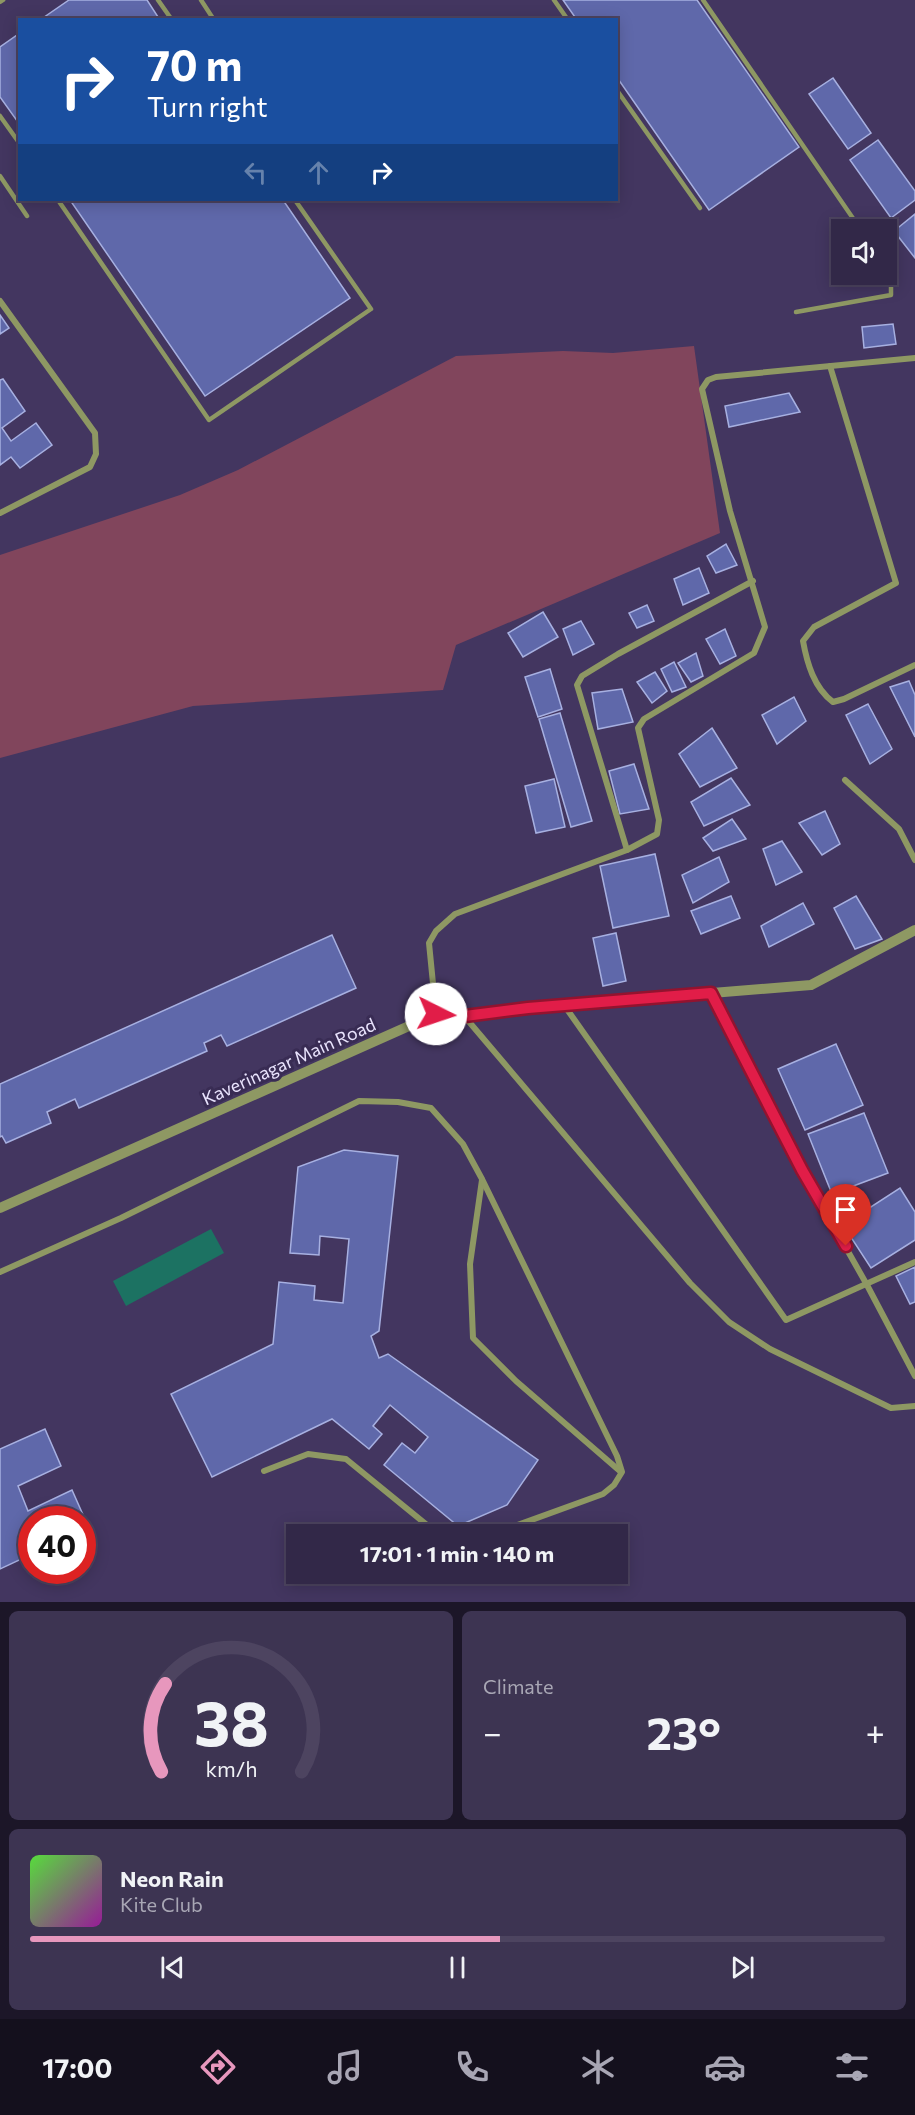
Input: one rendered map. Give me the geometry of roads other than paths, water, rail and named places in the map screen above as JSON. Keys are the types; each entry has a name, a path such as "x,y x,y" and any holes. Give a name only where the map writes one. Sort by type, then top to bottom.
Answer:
{"street":[{"path":"0,301 95,433 96,454 90,467 0,513"},
{"path":"436,1014 429,943 436,931 456,914 627,850 657,834 659,820 638,728 644,718 754,653 765,627 730,511 702,389 708,380 716,377 915,358"},
{"path":"830,366 896,583 814,627 803,641 806,659 822,694 833,702 915,665"},
{"path":"627,850 578,685 582,676 753,581"},
{"path":"845,780 899,829 915,860"},
{"name":"Kaverinagar Main Road","path":"0,1208 436,1014 465,1016 564,1005 811,985 915,930"},
{"path":"711,993 802,1170 915,1376"},
{"path":"564,1005 786,1320 915,1262"},
{"path":"465,1016 690,1283 729,1322 770,1349 891,1408 915,1406"},
{"path":"0,1272 121,1218 359,1101 398,1102 431,1108 463,1144 482,1179 617,1456 622,1472 614,1485 603,1494 520,1524"},
{"path":"482,1179 470,1264 474,1338 516,1381 622,1472"},
{"path":"264,1471 308,1454 346,1459 426,1524"}],"lane":[{"path":"158,0 171,18"},
{"path":"201,0 213,18"},
{"path":"554,0 567,18"},
{"path":"703,0 853,219"},
{"path":"618,92 700,208"},
{"path":"0,116 18,141"},
{"path":"0,176 27,216"},
{"path":"59,201 209,420 371,309 297,201"},
{"path":"796,312 891,295 891,285"}]}
